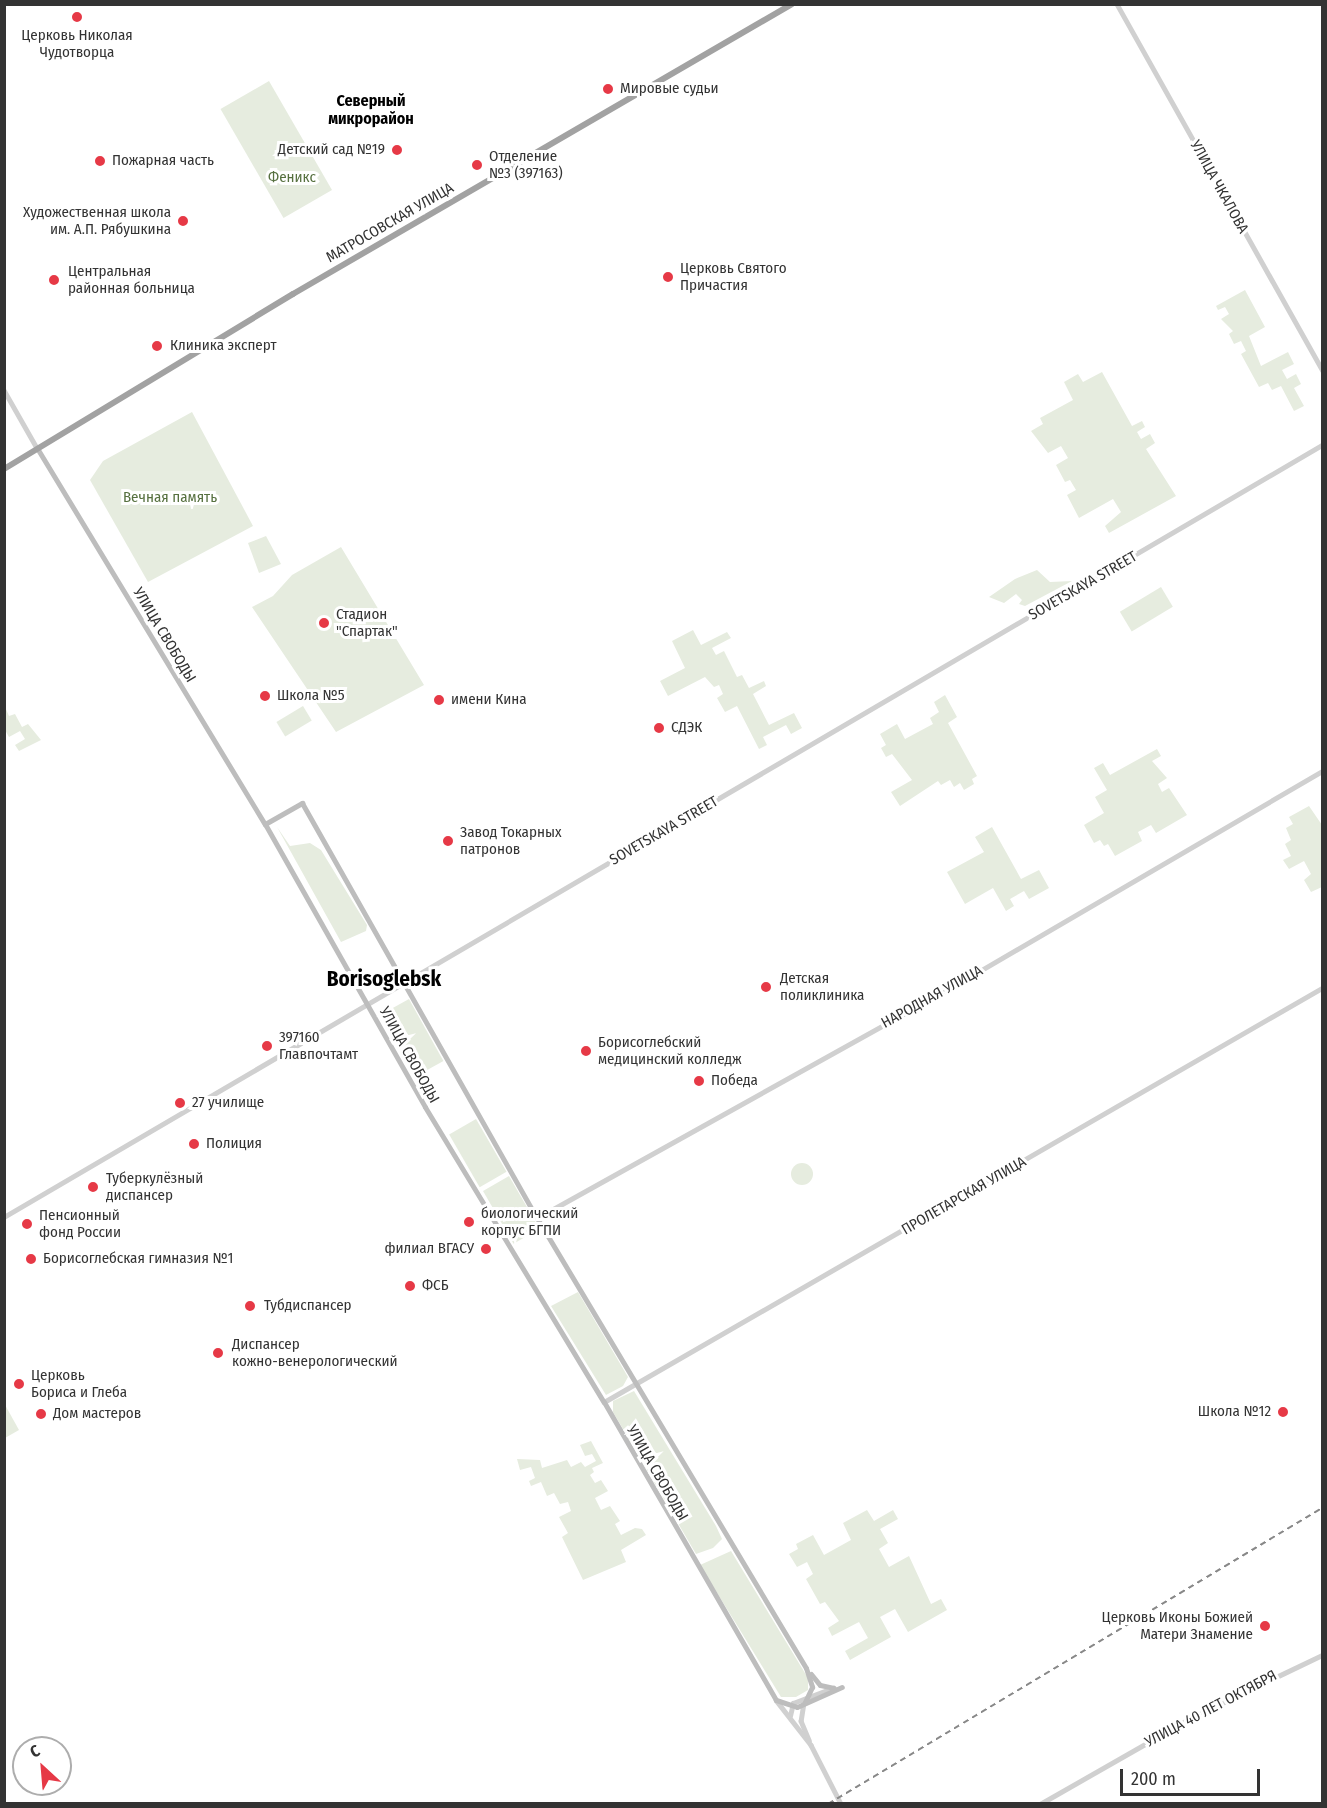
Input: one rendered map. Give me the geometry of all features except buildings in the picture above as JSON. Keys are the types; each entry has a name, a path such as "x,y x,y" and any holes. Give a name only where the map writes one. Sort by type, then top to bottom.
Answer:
{"highway":[{"name":"МАТРОСОВСКАЯ УЛИЦА","path":"4,469 292,294 792,4"}],"main road":[{"name":"УЛИЦА СВОБОДЫ","path":"37,448 265,824 480,1201 604,1402 776,1700"},
{"name":"УЛИЦА СВОБОДЫ","path":"265,824 302,803 537,1218 806,1668 812,1682 809,1694"},
{"path":"776,1700 789,1707 842,1687 833,1688 820,1685 806,1668"},
{"path":"804,1703 809,1694"}],"street":[{"name":"УЛИЦА ЧКАЛОВА","path":"1117,4 1323,370"},
{"name":"УЛИЦА СВОБОДЫ","path":"4,390 37,448"},
{"name":"SOVETSKAYA STREET","path":"4,1217 1323,445"},
{"name":"НАРОДНАЯ УЛИЦА","path":"537,1218 958,983 1323,771"},
{"name":"ПРОЛЕТАРСКАЯ УЛИЦА","path":"604,1402 1323,988"},
{"name":"УЛИЦА 40 ЛЕТ ОКТЯБРЯ","path":"1040,1803 1247,1689 1323,1655"},
{"path":"790,1716 789,1707 809,1694 833,1688"},
{"name":"УЛИЦА СВОБОДЫ","path":"776,1700 790,1716 841,1803"},
{"name":"УЛИЦА СВОБОДЫ","path":"804,1703 801,1721 821,1767"}],"green space":[{"name":"Феникс","path":"269,81 332,190 284,218 221,109"},
{"path":"1245,290 1265,327 1249,336 1261,366 1288,352 1294,364 1282,370 1287,379 1296,374 1301,384 1294,388 1304,406 1294,411 1281,386 1272,390 1268,383 1259,387 1241,354 1246,351 1241,341 1234,344 1229,334 1233,331 1221,319 1229,314 1225,307 1218,310 1216,306"},
{"path":"1102,372 1132,426 1142,421 1145,427 1137,432 1141,439 1150,434 1155,443 1146,449 1176,496 1109,533 1105,526 1121,512 1113,499 1079,518 1067,495 1076,490 1070,480 1065,482 1056,465 1068,458 1061,446 1048,453 1031,431 1043,424 1040,418 1073,400 1064,382 1078,374 1083,382"},
{"name":"Вечная память","path":"192,412 253,526 148,582 90,480 103,461"},
{"path":"266,536 281,564 259,573 248,543"},
{"name":"Стадион \"Спартак\"","path":"341,547 424,685 336,732 252,607 273,596 292,575"},
{"path":"1037,570 1050,582 1072,581 1025,606 1019,604 1022,600 1016,594 1004,603 989,597 1015,579"},
{"path":"1161,587 1173,607 1132,631 1120,612"},
{"path":"693,630 701,645 727,632 731,638 712,648 716,655 724,651 737,677 742,675 749,688 764,681 766,686 753,694 769,725 794,713 802,728 791,734 786,725 763,737 767,745 759,749 737,706 725,712 717,698 723,694 719,685 714,687 705,677 668,696 660,681 685,668 672,641"},
{"path":"945,695 957,717 948,723 977,776 972,779 974,784 964,790 960,783 954,787 950,780 941,785 938,781 900,806 891,792 912,780 892,754 886,757 881,748 886,745 880,734 897,724 905,739 933,724 930,718 939,712 934,702"},
{"path":"303,706 312,721 285,737 276,722"},
{"path":"5,707 9,716 15,714 22,727 28,724 41,740 19,751 15,745 25,739 20,731 9,737 5,730"},
{"path":"1157,749 1161,756 1152,761 1167,778 1158,784 1162,792 1169,788 1187,815 1156,833 1151,825 1138,832 1142,841 1115,856 1108,844 1104,846 1100,840 1094,843 1084,825 1104,813 1095,797 1107,790 1094,768 1103,763 1110,775"},
{"path":"1309,806 1322,825 1322,887 1311,892 1304,880 1311,874 1304,861 1289,869 1283,860 1291,856 1285,844 1291,840 1286,828 1293,824 1289,817"},
{"path":"277,827 290,846 310,843 321,850 367,925 366,931 341,942"},
{"path":"992,827 1021,879 1039,870 1049,888 1029,899 1024,891 1010,899 1014,906 1006,911 993,888 965,904 947,872 984,852 975,837"},
{"path":"409,999 443,1061 415,1077 381,1015"},
{"path":"476,1119 506,1172 480,1187 449,1134"},
{"path":"802,1163 812,1170 813,1174 806,1184 802,1185 792,1178 791,1174 798,1164"},
{"path":"509,1176 540,1229 514,1244 483,1191"},
{"path":"578,1292 628,1377 623,1386 606,1395 551,1306"},
{"path":"634,1391 716,1526 722,1539 713,1548 696,1554 613,1412 613,1401"},
{"path":"4,1403 19,1430 5,1438 4,1438"},
{"path":"591,1441 603,1463 592,1468 594,1472 590,1475 595,1483 601,1480 608,1491 595,1498 601,1510 610,1506 620,1521 615,1524 621,1535 635,1528 642,1529 646,1535 621,1550 626,1562 583,1580 562,1537 568,1533 559,1517 571,1511 568,1502 560,1504 554,1493 547,1496 541,1482 531,1486 529,1481 535,1478 531,1467 520,1470 517,1459 540,1460 542,1468 567,1460 571,1467 581,1462 585,1467 596,1461 592,1454 585,1456 580,1445"},
{"path":"867,1510 874,1521 893,1510 898,1519 880,1529 888,1543 879,1549 889,1567 909,1556 931,1604 941,1599 947,1610 908,1632 895,1609 880,1617 891,1637 850,1660 845,1651 868,1638 859,1622 832,1636 828,1628 839,1621 825,1602 820,1604 806,1579 813,1574 807,1562 797,1567 789,1554 798,1549 796,1544 813,1535 824,1555 851,1540 843,1523"},
{"path":"731,1551 808,1678 808,1690 796,1697 781,1697 700,1565"}],"railway":[{"path":"828,1804 1322,1508"}],"place":[{"name":"Церковь Николая Чудотворца","path":"77,17"},
{"name":"Мировые судьи","path":"608,89"},
{"name":"Детский сад №19","path":"397,150"},
{"name":"Пожарная часть","path":"100,161"},
{"name":"Отделение №3 (397163)","path":"477,165"},
{"name":"Художественная школа им. А.П. Рябушкина","path":"183,221"},
{"name":"Церковь Святого Причастия","path":"668,277"},
{"name":"Центральная районная больница","path":"54,280"},
{"name":"Клиника эксперт","path":"157,346"},
{"name":"Стадион \"Спартак\"","path":"324,623"},
{"name":"Школа №5","path":"265,696"},
{"name":"имени Кина","path":"439,700"},
{"name":"СДЭК","path":"659,728"},
{"name":"Завод Токарных патронов","path":"448,841"},
{"name":"Детская поликлиника","path":"766,987"},
{"name":"397160 Главпочтамт","path":"267,1046"},
{"name":"Борисоглебский медицинский колледж","path":"586,1051"},
{"name":"Победа","path":"699,1081"},
{"name":"27 училище","path":"180,1103"},
{"name":"Полиция","path":"194,1144"},
{"name":"Туберкулёзный диспансер","path":"93,1187"},
{"name":"биологический корпус БГПИ","path":"469,1222"},
{"name":"Пенсионный фонд России","path":"27,1224"},
{"name":"филиал ВГАСУ","path":"486,1249"},
{"name":"Борисоглебская гимназия №1","path":"31,1259"},
{"name":"ФСБ","path":"410,1286"},
{"name":"Тубдиспансер","path":"250,1306"},
{"name":"Диспансер кожно-венерологический","path":"218,1353"},
{"name":"Церковь Бориса и Глеба","path":"19,1384"},
{"name":"Школа №12","path":"1283,1412"},
{"name":"Дом мастеров","path":"41,1414"},
{"name":"Церковь Иконы Божией Матери Знамение","path":"1265,1626"}],"district":[{"name":"Северный микрорайон","path":"371,110"},
{"name":"Borisoglebsk","path":"384,979"}]}
